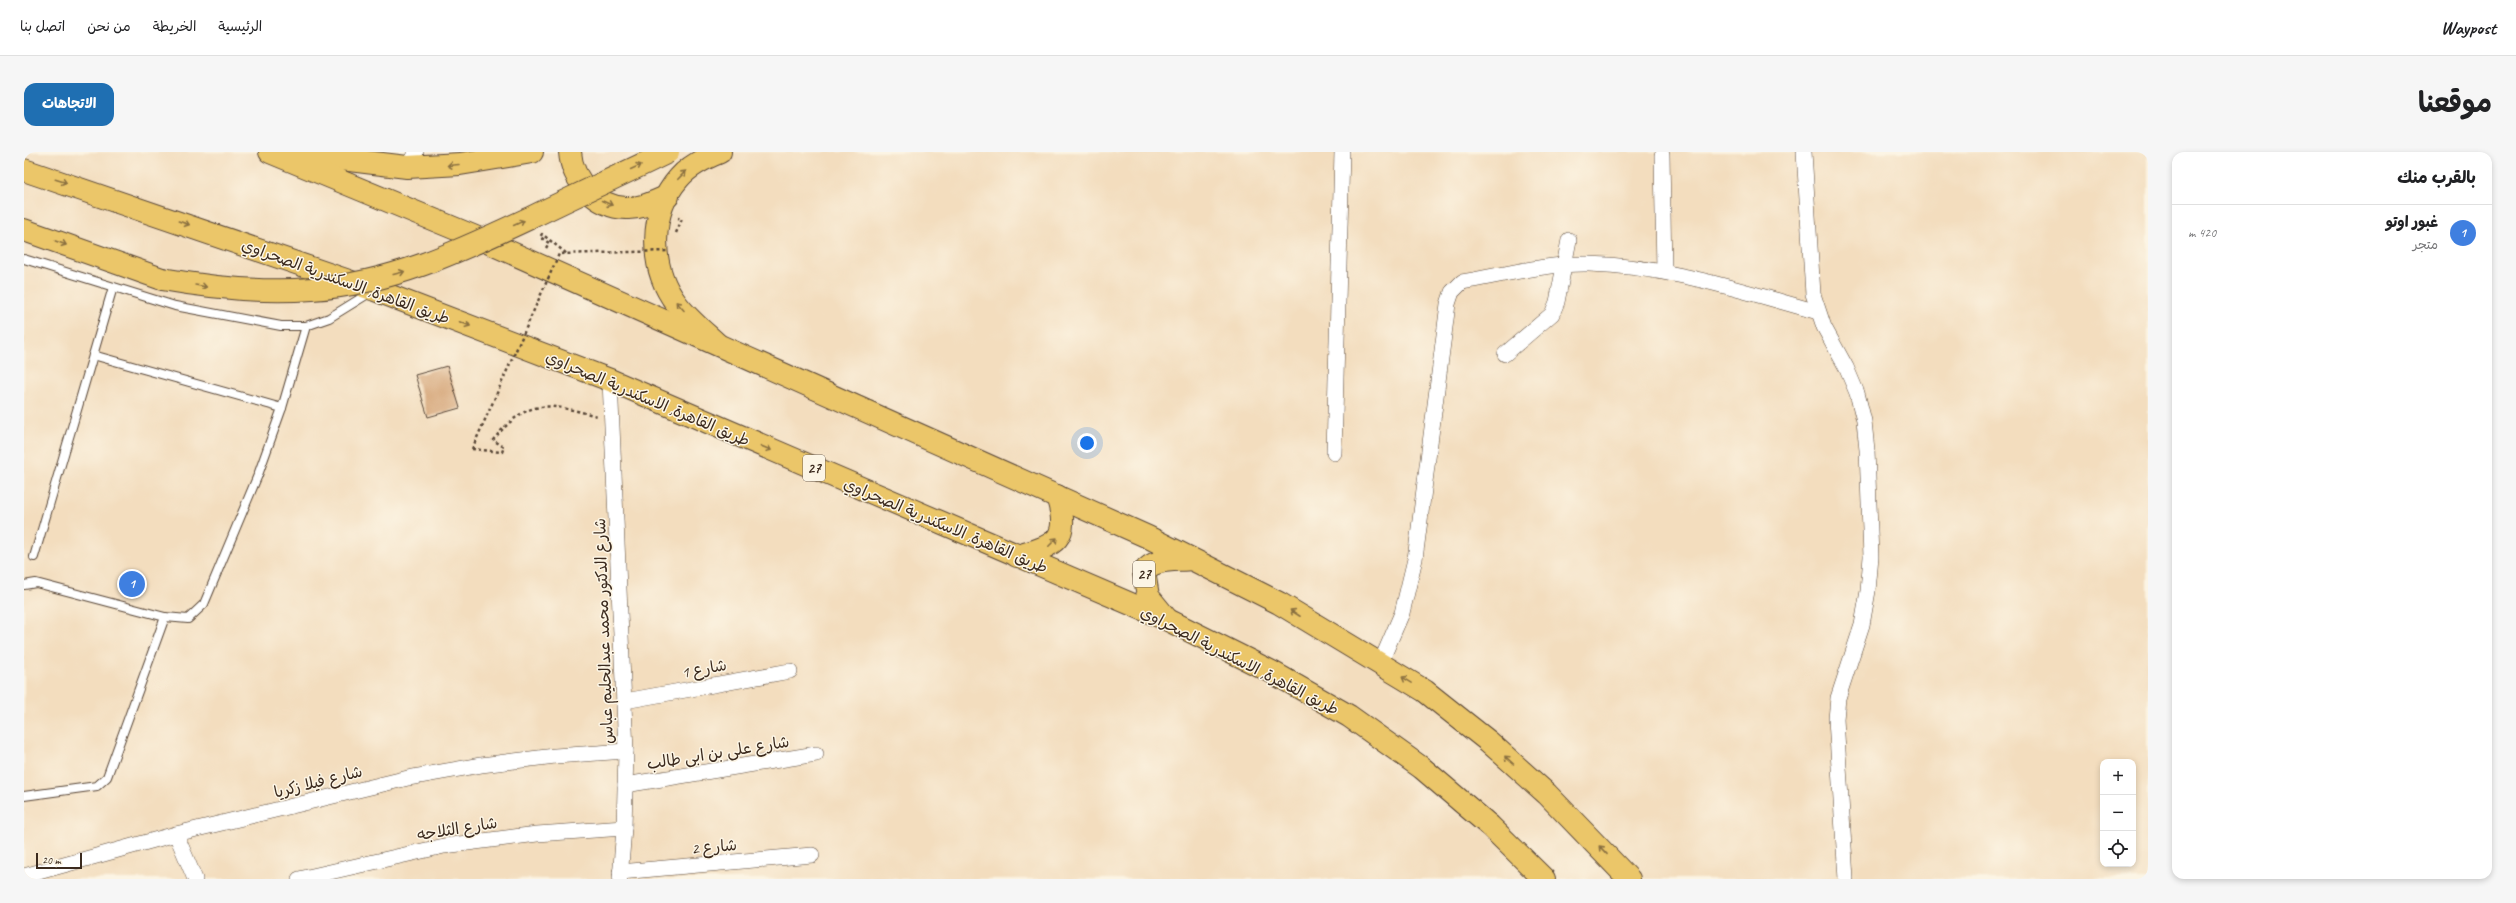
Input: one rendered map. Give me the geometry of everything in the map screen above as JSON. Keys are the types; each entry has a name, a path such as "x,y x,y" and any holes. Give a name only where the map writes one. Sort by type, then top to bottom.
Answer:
{"highway":[{"name":"27","path":"270,152 485,241 717,344 1148,537 1279,603 1425,691 1488,741 1548,794 1629,879"},
{"path":"283,152 412,159 460,164 532,152"},
{"path":"570,152 573,169 582,185 597,198 611,205 626,208 643,206 668,196"},
{"path":"24,230 162,279 212,288 263,291 314,289 364,282 413,269 460,251 668,152"},
{"path":"717,344 676,303 662,276 656,248 656,230 660,211 678,179 689,169 720,152"},
{"name":"طريق القاهرة, الاسكندرية الصحراوي","path":"24,170 375,290 610,380 1168,620 1272,672 1349,716 1427,773 1490,826 1544,879"},
{"path":"1018,556 1045,549 1056,541 1062,529 1064,516 1057,496"},
{"name":"27","path":"1168,620 1148,596 1144,572 1148,566 1160,562 1191,560"}],"street":[{"path":"1334,453 1342,152"},
{"path":"1804,152 1811,276 1818,312 1846,367 1857,393 1864,421 1867,450 1871,557 1868,591 1862,625 1838,698 1836,719 1846,879"},
{"path":"1662,156 1664,271"},
{"path":"1505,354 1552,314 1569,240"},
{"path":"1380,664 1402,613 1415,559 1448,304 1452,292 1462,282 1564,266 1589,264 1664,271 1818,312"},
{"name":"شارع الدكتور محمد عبدالحليم عباس","path":"610,380 625,701 626,751 624,828 620,876"},
{"name":"شارع 1","path":"625,701 790,671"},
{"name":"شارع فيلا زكريا","path":"24,878 176,834 408,778 503,762 626,751"},
{"name":"شارع على بن ابى طالب","path":"625,785 816,754"},
{"name":"شارع الثلاجه","path":"299,879 444,846 537,834 624,828"},
{"path":"176,834 195,879"},
{"name":"شارع 2","path":"620,876 812,855"}],"lane":[{"path":"24,259 175,306 281,326 306,326 329,318 375,290"},
{"path":"34,556 113,287"},
{"path":"24,585 36,583 165,617 188,618 204,604 258,475 282,408 306,326"},
{"path":"93,355 282,408"},
{"path":"24,796 97,786 107,777 165,617"}],"path":[{"path":"549,243 540,237 542,234 567,254"},
{"path":"612,420 558,406 540,406 523,411 509,421 493,440 504,447 502,452 472,449 560,254 668,251"}],"building":[{"path":"447,366 460,408 428,417 415,375"}],"place":[{"name":"غبور اوتو","path":"132,584"}]}
